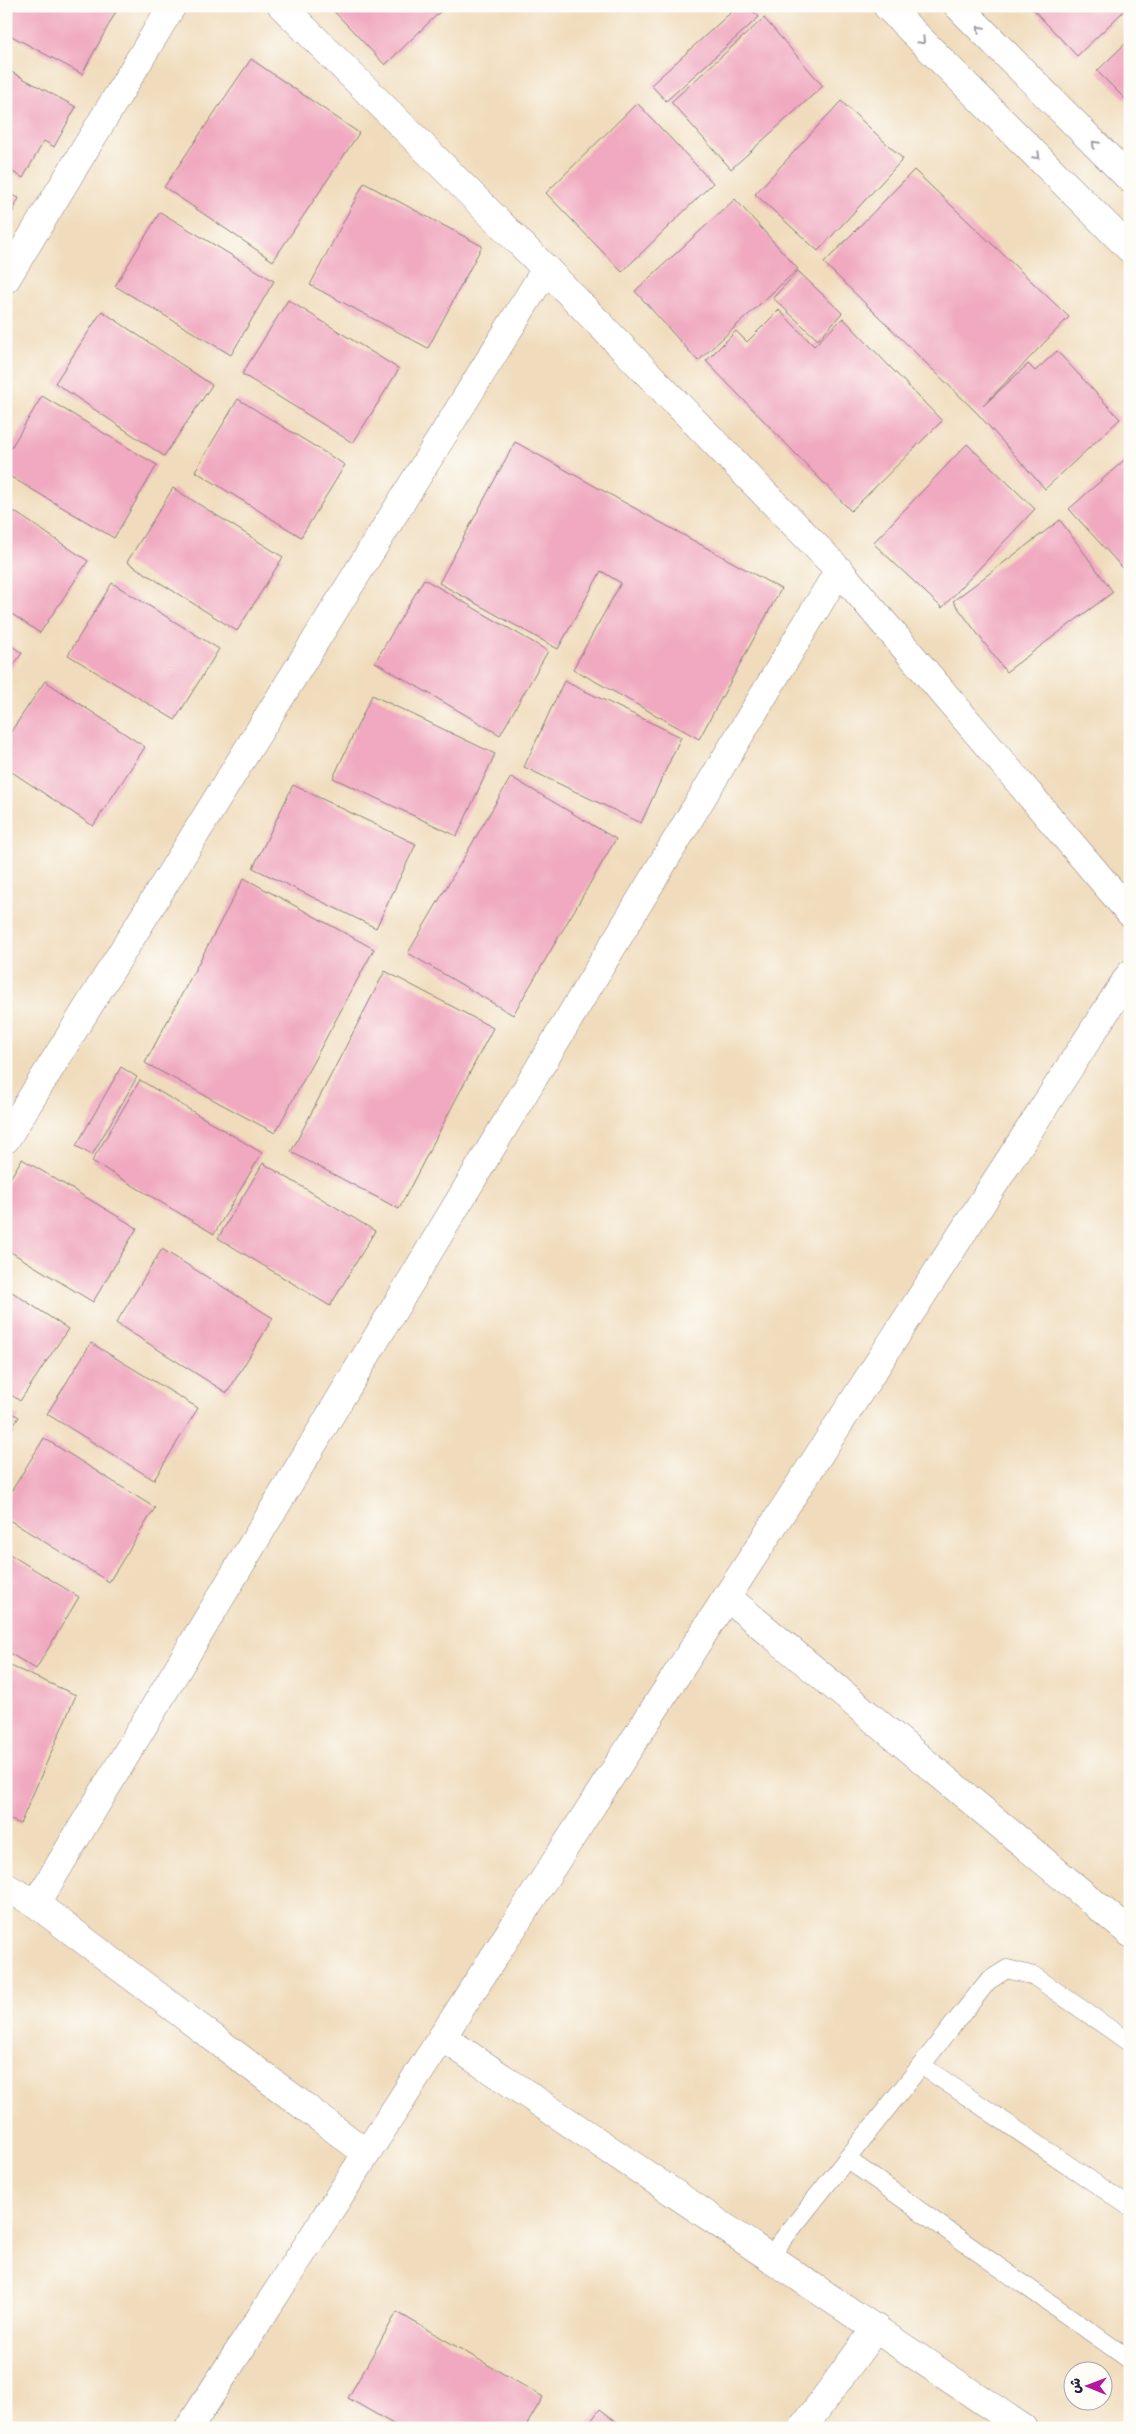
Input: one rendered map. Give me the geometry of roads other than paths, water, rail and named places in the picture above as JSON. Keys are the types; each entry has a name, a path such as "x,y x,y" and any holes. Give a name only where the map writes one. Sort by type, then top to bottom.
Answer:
{"street":[{"path":"6,280 172,6"},
{"path":"282,6 546,269 839,570 1130,913"},
{"path":"887,6 1130,249"},
{"path":"958,6 1130,179"},
{"path":"6,1139 546,269"},
{"path":"36,1904 839,570"},
{"path":"189,2428 1130,974"},
{"path":"726,1597 1130,1933"},
{"path":"6,1888 36,1904 366,2153"},
{"path":"442,2038 1024,2428"},
{"path":"804,2428 876,2328"}],"lane":[{"path":"769,2257 988,1981 1007,1969 1034,1976 1130,2043"},
{"path":"921,2065 1130,2206"},
{"path":"846,2159 1130,2360"}]}
